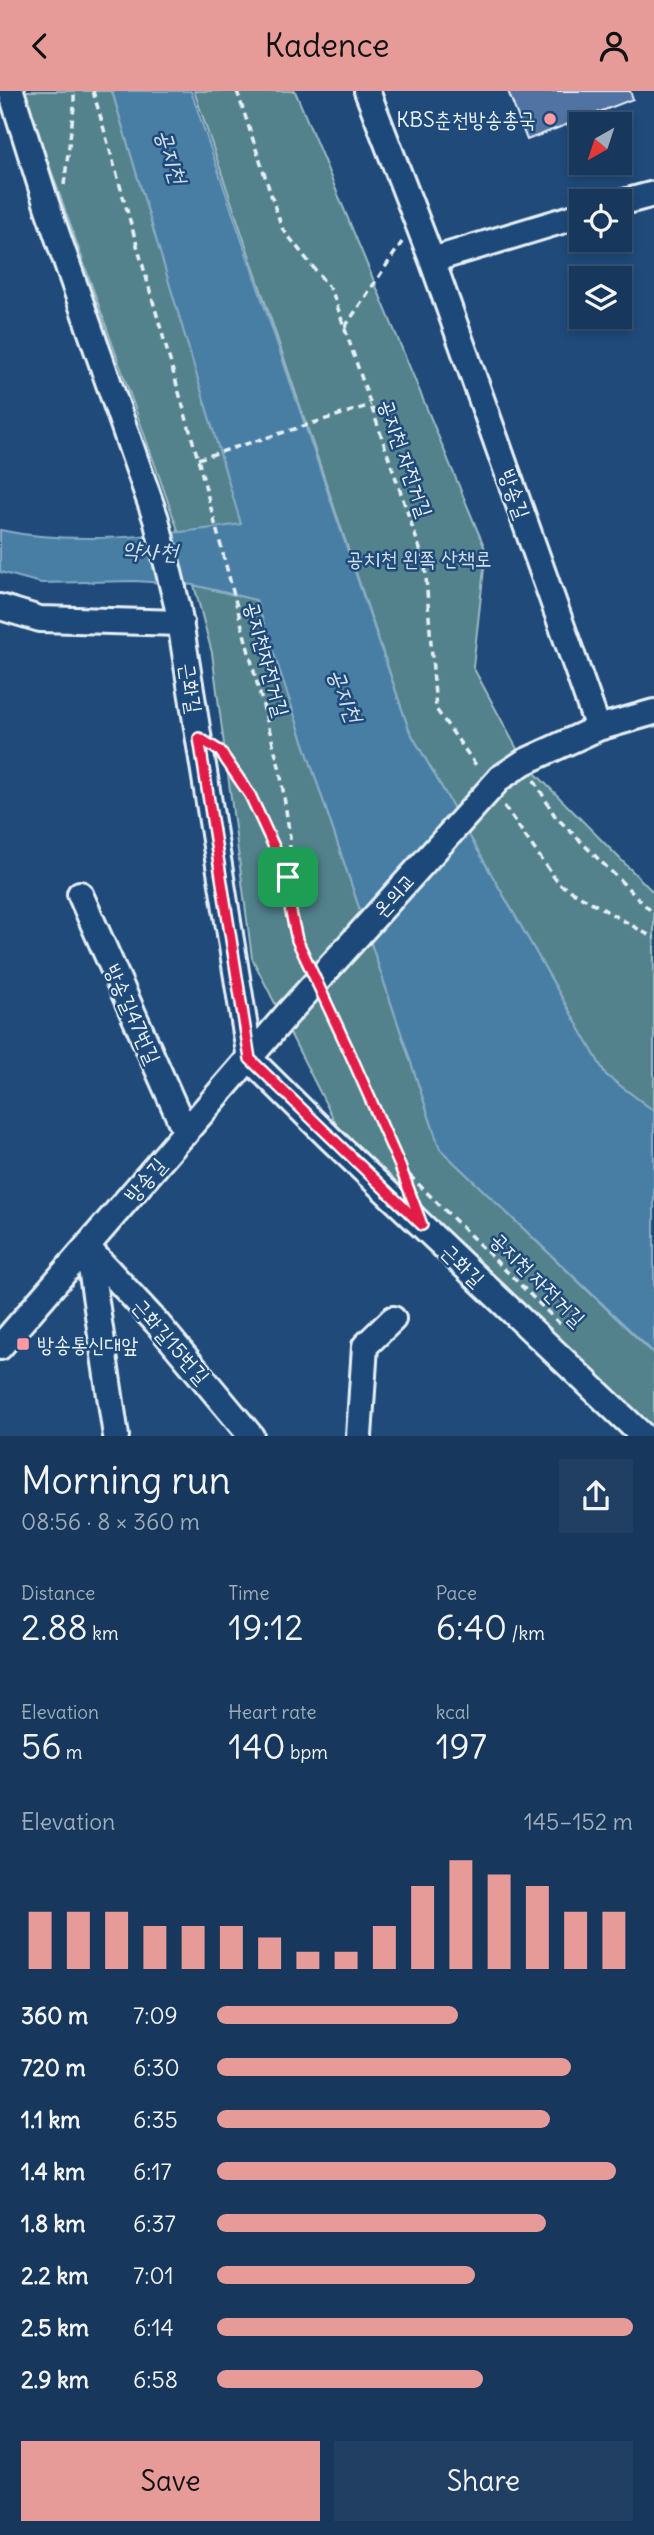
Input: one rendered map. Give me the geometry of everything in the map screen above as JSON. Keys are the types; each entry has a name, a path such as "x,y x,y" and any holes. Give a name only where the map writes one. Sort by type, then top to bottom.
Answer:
{"street":[{"path":"11,91 47,206"},
{"name":"방송길","path":"367,91 432,260 598,728"},
{"path":"632,200 654,194"},
{"name":"근화길","path":"47,206 156,519 180,616 250,1059 643,1436"},
{"path":"432,260 569,219"},
{"path":"0,607 40,619 180,616"},
{"path":"493,783 524,762 598,728 654,712"},
{"name":"온의교","path":"289,1012 493,783"},
{"name":"방송길47번길","path":"80,894 186,1133"},
{"name":"방송길","path":"0,1347 289,1012"},
{"path":"88,1248 116,1436"},
{"name":"근화길15번길","path":"88,1248 157,1323 251,1436"},
{"path":"359,1436 365,1346 393,1319"}],"path":[{"path":"47,206 65,184 74,91"},
{"name":"공지천자전거길","path":"93,91 198,459 280,770 290,837 289,903 297,940 309,965"},
{"name":"공지천 자전거길","path":"237,91 282,228 332,291 425,564 436,709 493,783 559,884 654,938"},
{"path":"345,327 417,221"},
{"path":"198,459 371,405"},
{"path":"199,738 220,751 250,795 288,877"},
{"path":"524,762 555,816 654,914"},
{"path":"326,1001 404,1178"},
{"name":"공지천 자전거길","path":"400,1166 566,1329"}],"green space":[{"path":"23,91 112,91 242,525 179,533"},
{"name":"공치천 왼쪽 산책로","path":"194,91 295,91 486,551 473,667 524,762 654,893 654,1111 606,1075 409,730"},
{"path":"194,585 256,600 440,1149 654,1354 654,1436 649,1436 337,1126 252,958 212,653"}],"water":[{"path":"112,91 191,91 409,730 606,1075 654,1111 654,1353 440,1149 256,600 194,585 135,581 41,583 0,572 0,530 29,535 89,538 152,535 241,524"}],"building":[{"name":"KBS춘천방송총국","path":"508,91 630,91 633,99 599,112 569,112 569,124 527,140"}],"place":[{"name":"KBS춘천방송총국","path":"550,119"},
{"name":"방송통신대앞","path":"23,1344"}],"route":[{"path":"199,738 220,751 250,795 288,877 289,903 297,940 400,1166 422,1225 250,1059 199,738"}],"water label":[{"name":"공지천","path":"172,156"},
{"name":"약사천","path":"150,550"},
{"name":"공지천","path":"346,695"}]}
